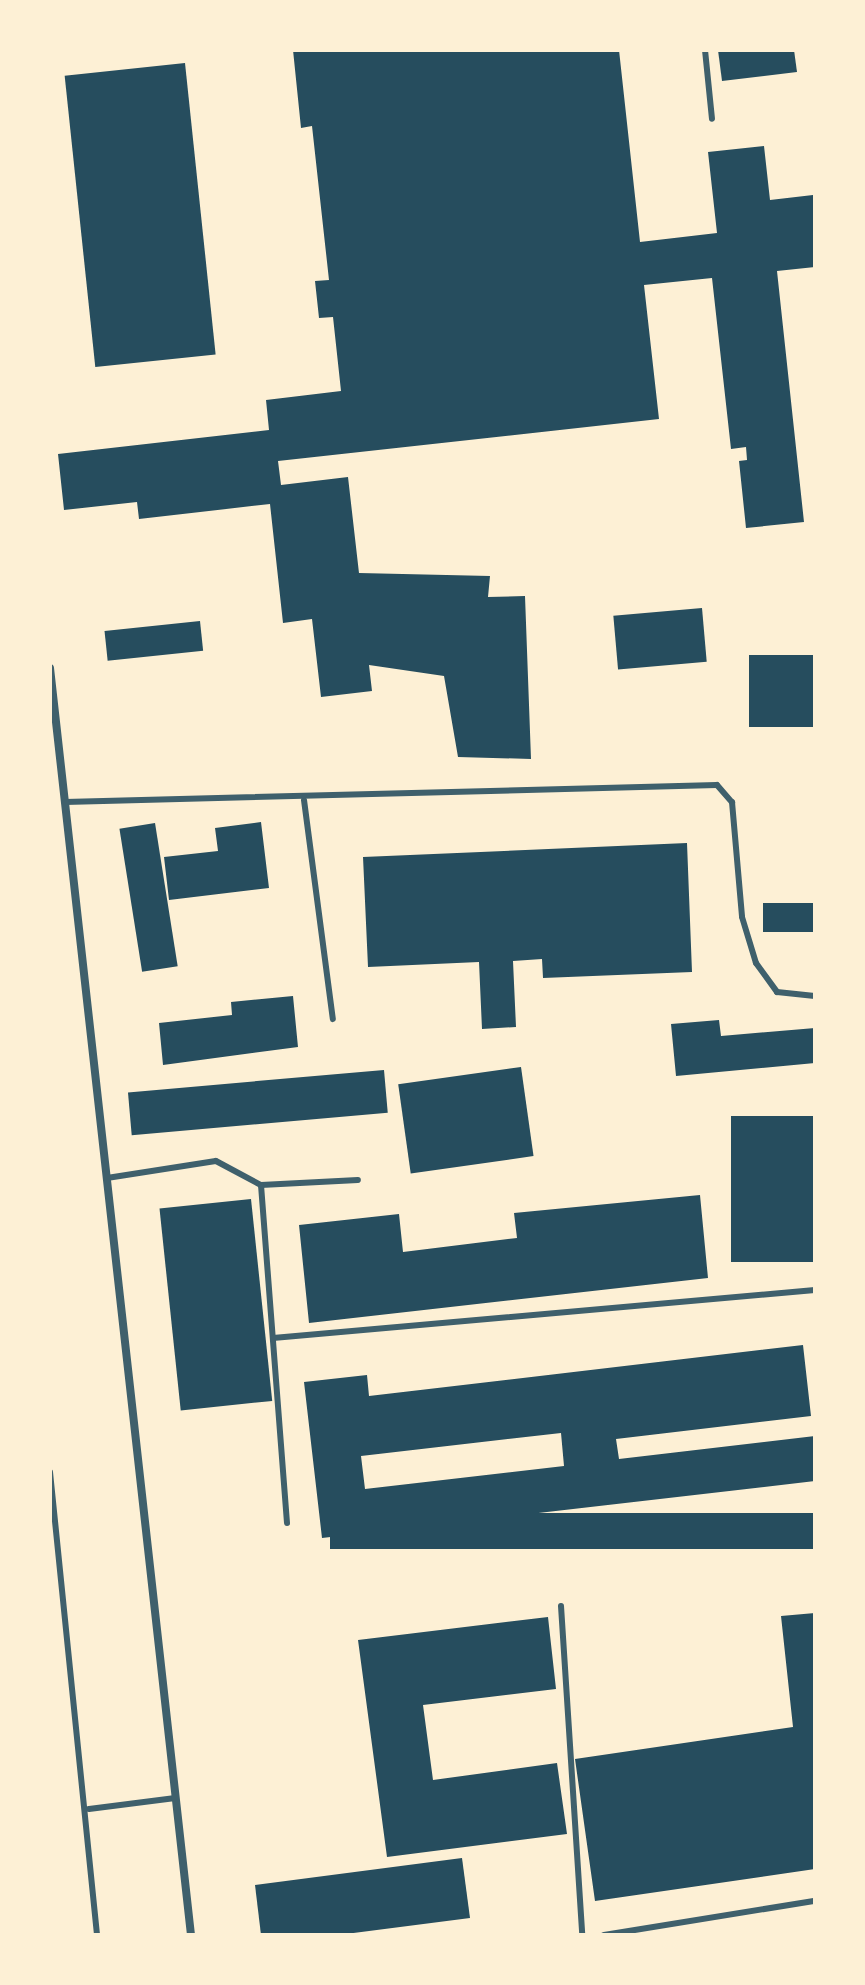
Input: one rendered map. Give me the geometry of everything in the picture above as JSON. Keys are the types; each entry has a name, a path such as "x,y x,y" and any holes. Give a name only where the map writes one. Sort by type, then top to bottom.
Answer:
{"street":[{"path":"50,668 191,1935"}],"lane":[{"path":"705,50 712,119"},
{"path":"65,802 304,800 717,785 732,802 742,917 756,963 777,992 815,996"},
{"path":"304,800 333,1019"},
{"path":"107,1178 216,1161 261,1185 358,1180"},
{"path":"261,1185 287,1523"},
{"path":"273,1338 815,1290"},
{"path":"50,1472 89,1809 97,1935"},
{"path":"561,1606 582,1935"},
{"path":"89,1809 175,1798"},
{"path":"604,1935 815,1901"}],"building":[{"path":"293,50 619,50 640,242 717,233 708,152 764,146 770,200 813,195 815,267 777,271 804,522 746,528 739,461 747,460 746,447 731,449 712,278 644,285 659,419 278,461 281,485 348,477 359,573 490,576 488,597 525,596 531,759 458,757 444,676 369,665 372,691 321,697 312,619 283,623 270,504 139,519 137,502 64,510 58,454 269,430 266,400 341,391 333,317 319,318 315,281 329,280 312,126 301,128"},
{"path":"718,50 794,50 797,72 722,81"},
{"path":"185,63 216,354 95,367 65,76"},
{"path":"702,608 707,662 618,670 613,616"},
{"path":"200,621 203,651 108,661 105,631"},
{"path":"749,655 815,655 815,727 749,727"},
{"path":"261,822 269,888 169,900 164,857 218,851 215,828"},
{"path":"155,823 178,966 142,972 119,829"},
{"path":"687,843 692,972 543,978 542,959 513,961 516,1027 482,1029 479,962 368,967 363,857"},
{"path":"763,903 815,903 815,932 763,932"},
{"path":"293,996 298,1047 163,1065 159,1023 232,1015 231,1002"},
{"path":"719,1020 721,1036 815,1028 815,1063 676,1076 671,1024"},
{"path":"521,1067 534,1156 411,1173 398,1084"},
{"path":"384,1070 388,1113 132,1135 128,1092"},
{"path":"731,1116 815,1116 815,1262 731,1262"},
{"path":"700,1195 708,1278 309,1323 299,1225 399,1214 403,1252 517,1238 514,1213"},
{"path":"251,1199 272,1401 181,1411 160,1209"},
{"path":"803,1345 811,1416 616,1439 619,1459 815,1436 815,1481 322,1538 304,1382 367,1375 369,1396","holes":["561,1433 564,1466 365,1489 361,1456"]},
{"path":"330,1513 815,1513 815,1549 330,1549"},
{"path":"815,1613 815,1869 595,1901 575,1759 793,1727 781,1616"},
{"path":"548,1617 556,1689 423,1705 433,1780 557,1763 567,1834 387,1857 358,1640"},
{"path":"462,1858 470,1918 338,1935 261,1935 255,1885"}]}
